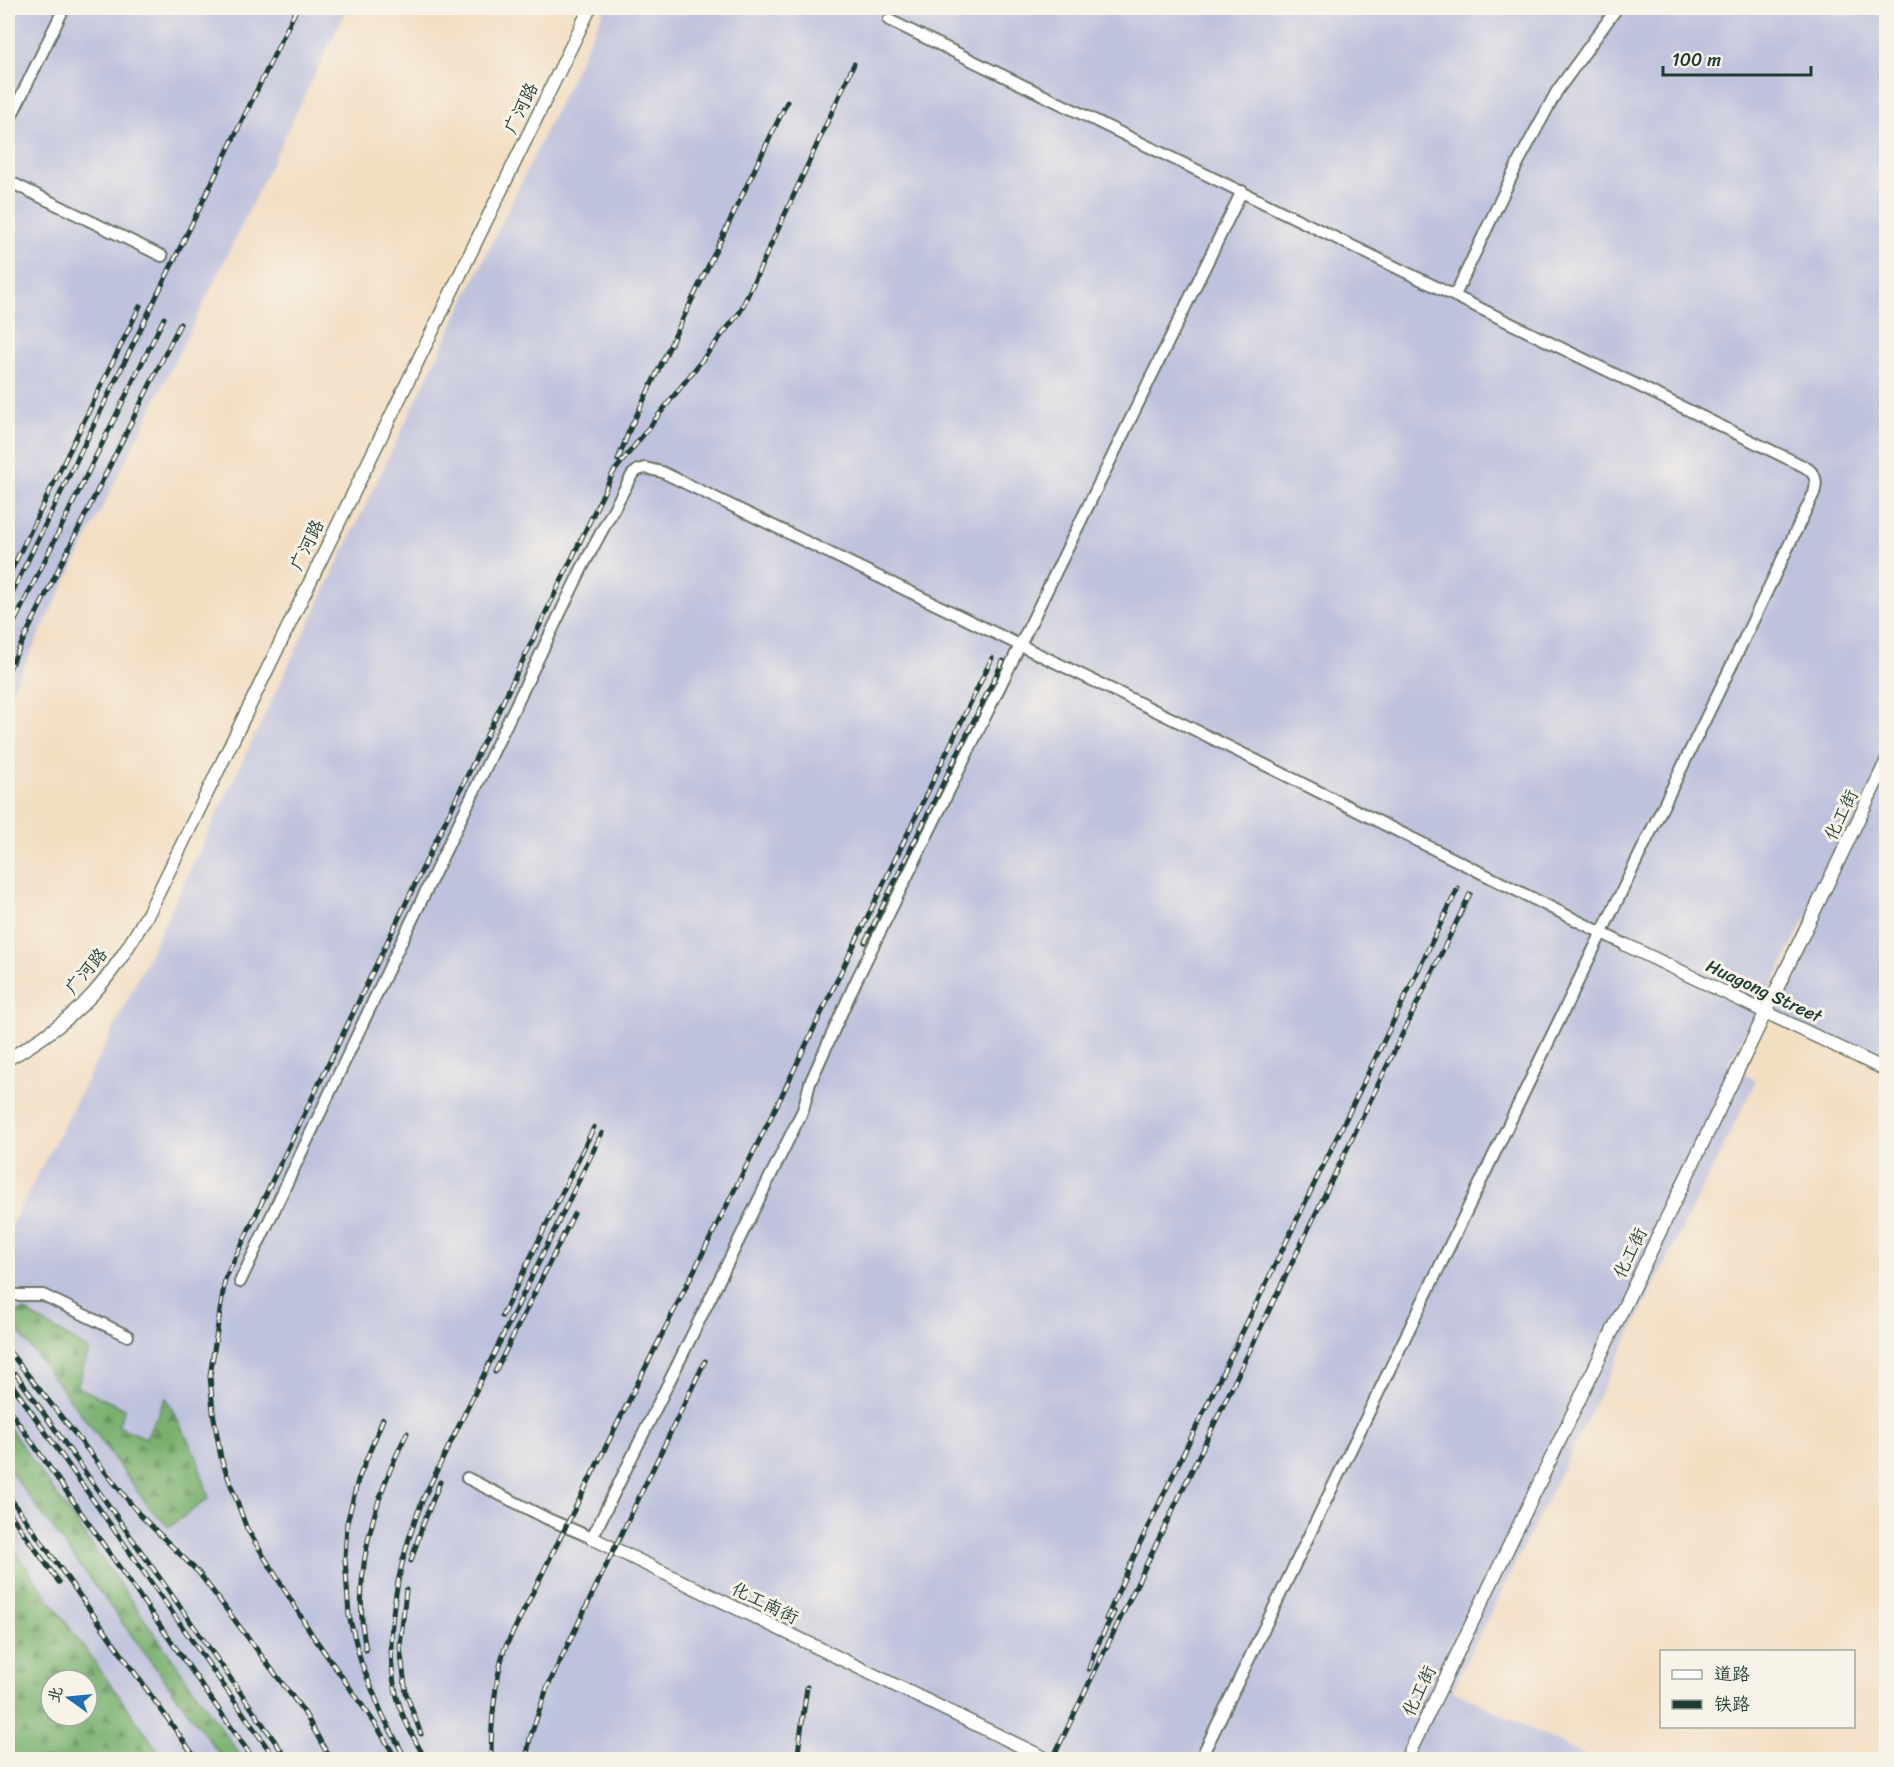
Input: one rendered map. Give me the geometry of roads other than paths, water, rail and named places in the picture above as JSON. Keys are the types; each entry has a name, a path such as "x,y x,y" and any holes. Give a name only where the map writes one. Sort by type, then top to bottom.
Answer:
{"street":[{"path":"8,123 64,8"},
{"name":"广河路","path":"8,1059 46,1035 91,997 122,956 149,912 590,8"},
{"path":"1455,295 1519,160 1557,91 1617,8"},
{"path":"889,20 1455,295 1803,466 1814,474 1814,493 1809,504 1200,1760"},
{"path":"8,182 162,256"},
{"path":"592,1538 803,1110 810,1083 856,981 1242,191"},
{"path":"240,1282 582,568 626,484 638,470 645,468 662,472 1022,645 1626,945"},
{"name":"化工街","path":"1406,1760 1887,762"},
{"name":"Huagong Street","path":"1626,945 1887,1070"},
{"path":"8,1295 43,1295 128,1336"},
{"name":"化工南街","path":"467,1478 1048,1760"}],"railway":[{"path":"8,601 297,8"},
{"path":"397,1760 376,1725 313,1636 247,1529 221,1458 213,1412 210,1376 225,1279 613,473 740,312 854,64"},
{"path":"618,460 629,431 787,102"},
{"path":"8,577 140,306"},
{"path":"8,635 164,318"},
{"path":"8,671 180,324"},
{"path":"491,1760 494,1704 504,1650 780,1099 992,658"},
{"path":"865,942 1003,661"},
{"path":"1106,1619 1140,1543 1458,888"},
{"path":"1052,1760 1470,894"},
{"path":"502,1316 594,1127"},
{"path":"426,1760 401,1710 394,1685 391,1658 394,1603 406,1548 423,1499 602,1133"},
{"path":"495,1372 574,1214"},
{"path":"8,1350 139,1514 199,1573 304,1712 331,1760"},
{"path":"526,1760 530,1738 547,1688 705,1361"},
{"path":"16,1374 288,1760"},
{"path":"8,1379 276,1760"},
{"path":"8,1408 254,1760"},
{"path":"383,1419 358,1480 347,1523 345,1558 349,1616 361,1662 382,1714 402,1752"},
{"path":"366,1650 361,1594 368,1538 385,1484 407,1433"},
{"path":"411,1561 440,1482"},
{"path":"8,1495 197,1760"},
{"path":"8,1511 59,1582"},
{"path":"406,1590 400,1647 406,1693 421,1734"},
{"path":"1089,1669 1095,1650 1114,1612"},
{"path":"797,1760 807,1687"}]}
